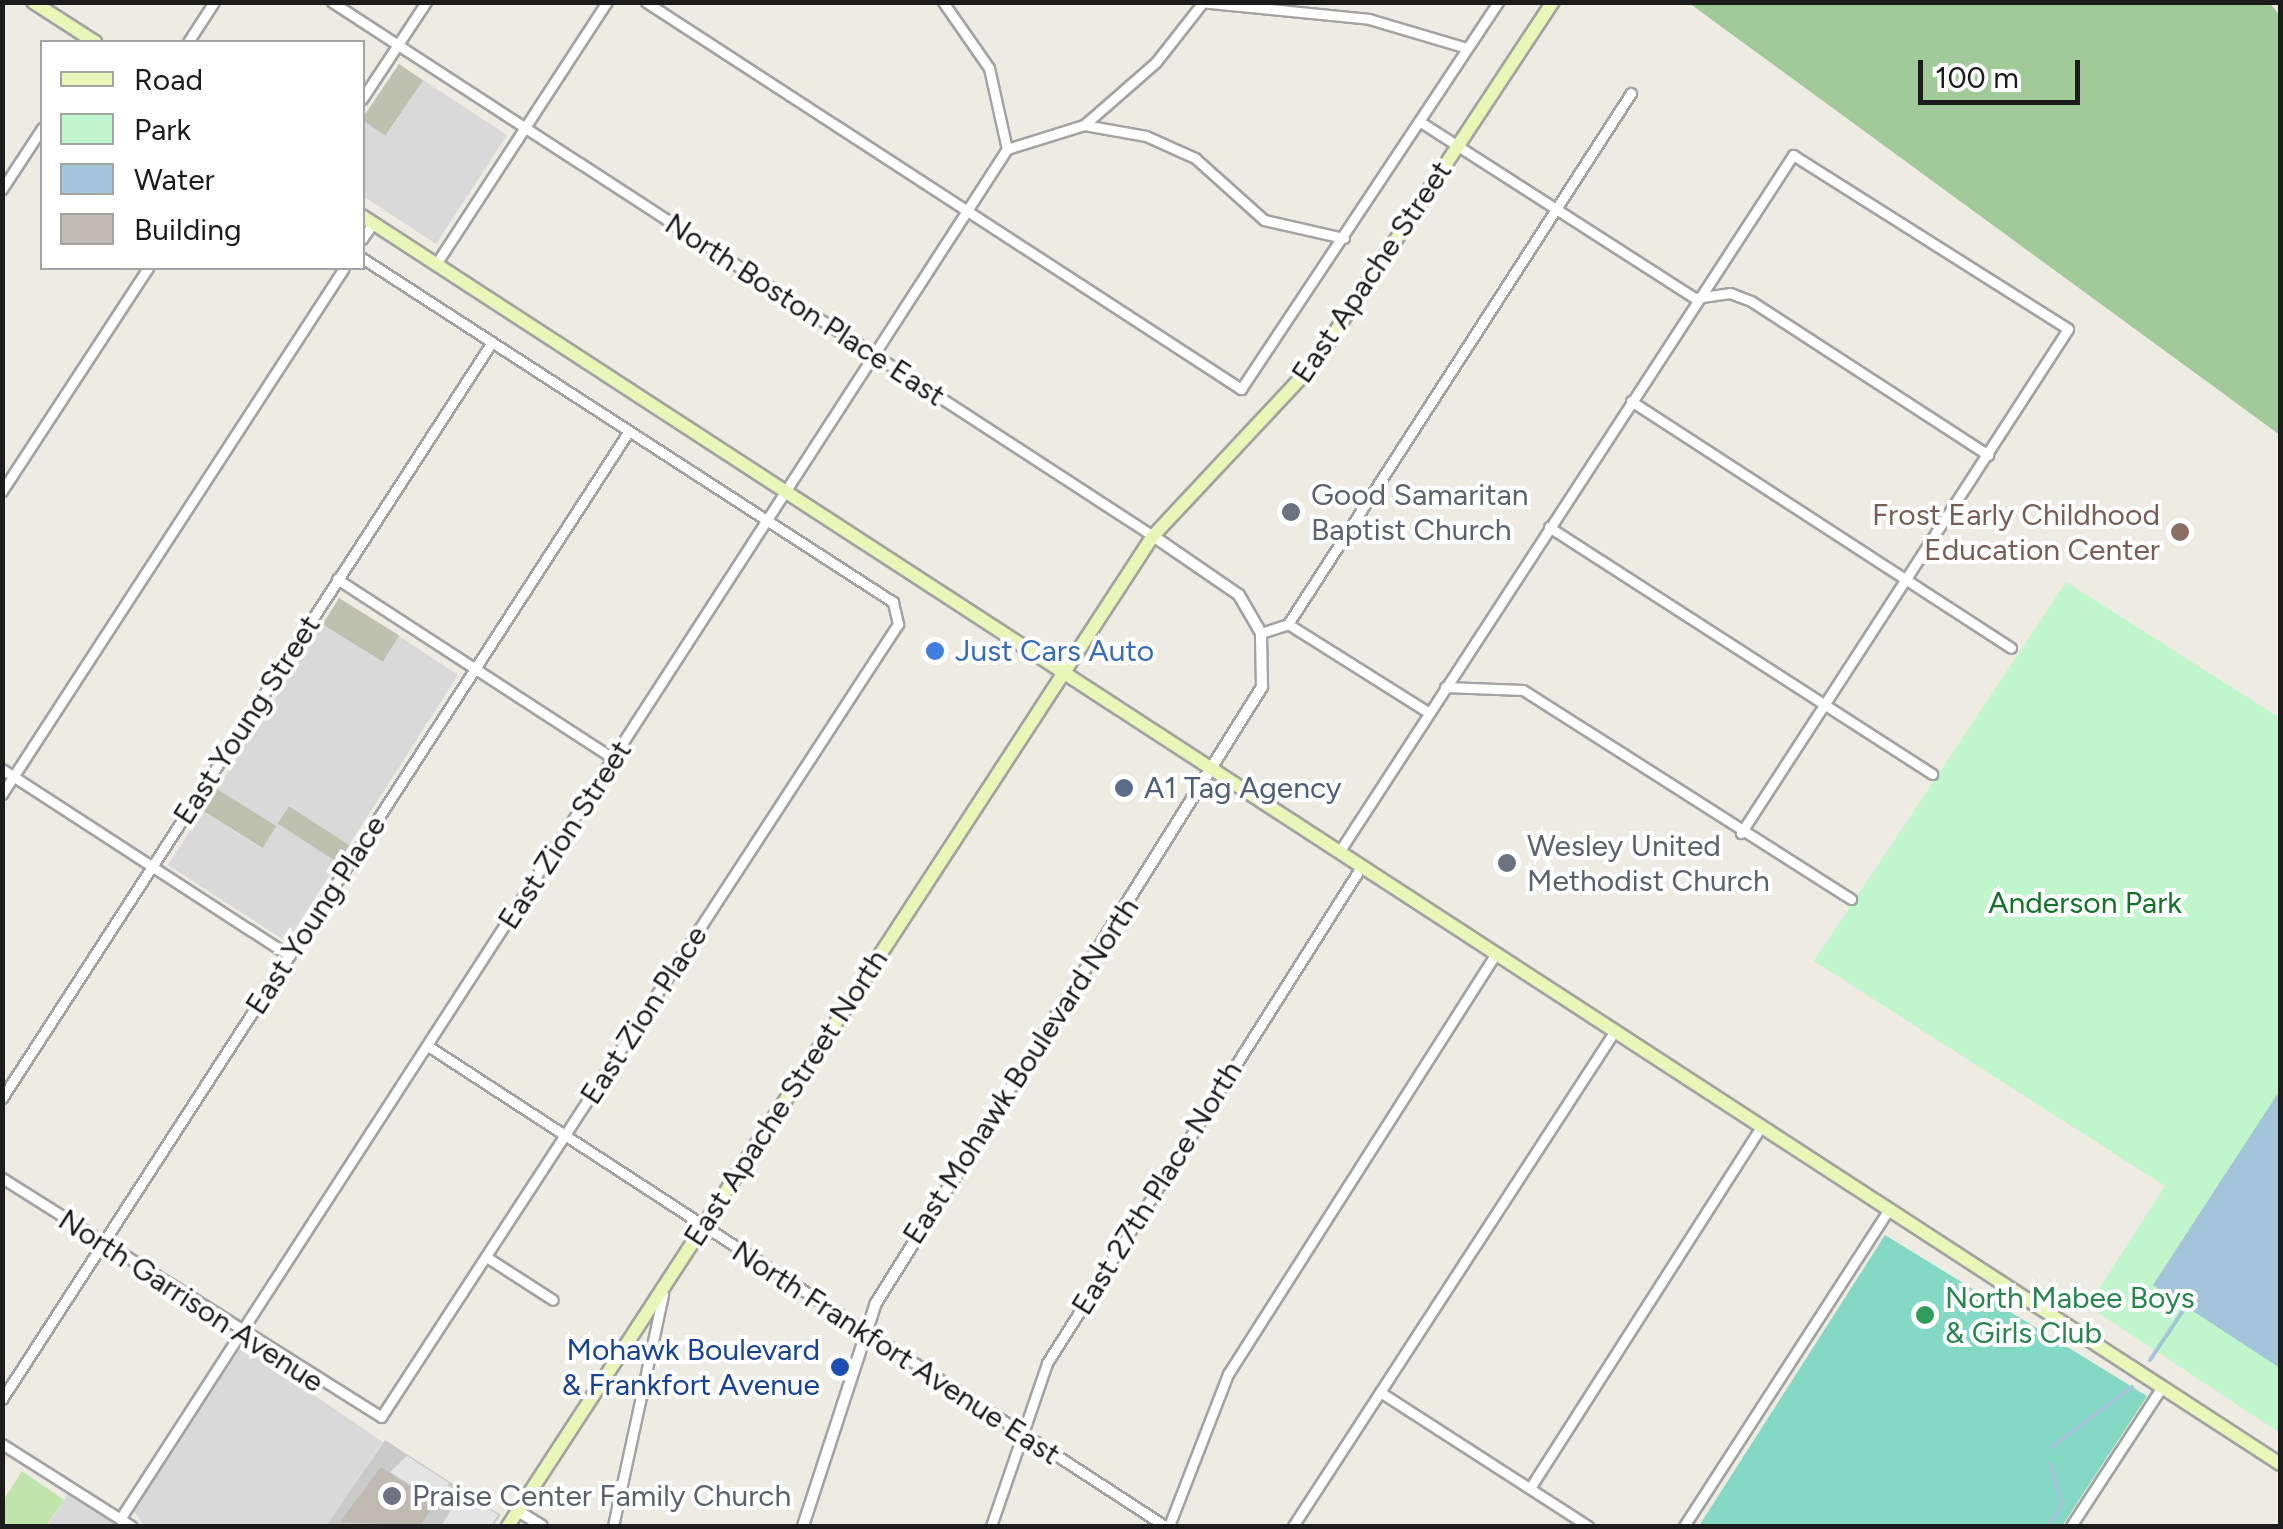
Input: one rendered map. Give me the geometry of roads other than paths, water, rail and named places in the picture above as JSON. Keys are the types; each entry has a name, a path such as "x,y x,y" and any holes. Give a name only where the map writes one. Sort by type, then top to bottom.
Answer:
{"main road":[{"path":"34,2 93,40"},
{"name":"East Apache Street","path":"1065,670 1153,536 1314,364 1553,2"},
{"path":"368,220 2280,1464"},
{"name":"East Apache Street North","path":"508,1526 1065,670"}],"street":[{"path":"189,40 214,2"},
{"name":"North Boston Place East","path":"332,2 1224,580 1262,633"},
{"path":"365,94 426,2"},
{"path":"436,264 607,2"},
{"path":"646,2 966,212"},
{"path":"944,2 988,68 1007,149 1084,125 1156,62 1202,3 1369,19 1467,48"},
{"name":"East Apache Street","path":"966,212 1242,389 1498,2"},
{"path":"1262,633 1288,624 1631,92"},
{"path":"1419,121 1695,298 1750,301 1988,455"},
{"path":"1084,125 1169,144 1264,220 1344,238"},
{"path":"2,189 40,131"},
{"name":"East Zion Street","path":"120,1519 1007,149"},
{"path":"1339,852 1695,298 1793,155 2068,328 1908,581 1740,833"},
{"path":"365,260 767,521"},
{"path":"2,491 147,270"},
{"path":"2,794 343,270"},
{"name":"East Young Street","path":"2,1098 492,342"},
{"path":"1631,400 2012,648"},
{"name":"East Young Place","path":"2,1399 630,431"},
{"name":"East Zion Place","path":"381,1417 898,624 898,610 767,521"},
{"path":"1548,527 1932,774"},
{"path":"337,579 614,759"},
{"path":"1288,624 1428,712"},
{"name":"East Mohawk Boulevard North","path":"803,1526 864,1330 1214,772 1262,686 1262,633"},
{"path":"1445,687 1522,690 1740,833 1852,899"},
{"path":"2,769 290,956"},
{"name":"East 27th Place North","path":"991,1526 1018,1433 1047,1363 1361,866"},
{"path":"1167,1526 1228,1374 1496,954"},
{"path":"1293,1526 1614,1032"},
{"name":"North Frankfort Avenue East","path":"428,1046 1018,1433 1167,1526"},
{"path":"1530,1488 1761,1127"},
{"name":"North Garrison Avenue","path":"2,1178 242,1333 381,1417"},
{"path":"1684,1526 1889,1209"},
{"path":"488,1258 553,1300"},
{"path":"613,1526 664,1288"},
{"path":"2072,1526 2162,1387"},
{"path":"1380,1392 1588,1526"},
{"path":"2,1444 131,1526"},
{"path":"518,1511 542,1526"},
{"path":"1139,1526 1143,1514"}],"water":[{"path":"2280,1090 2280,1368 2153,1285"}],"waterway":[{"path":"2150,1360 2187,1305"},
{"path":"2052,1447 2132,1387"},
{"path":"2048,1526 2062,1505 2050,1464"}],"place":[{"name":"Good Samaritan Baptist Church","path":"1291,512"},
{"name":"Frost Early Childhood Education Center","path":"2180,532"},
{"name":"Just Cars Auto","path":"935,651"},
{"name":"A1 Tag Agency","path":"1124,788"},
{"name":"Wesley United Methodist Church","path":"1507,863"},
{"name":"North Mabee Boys & Girls Club","path":"1925,1315"},
{"name":"Mohawk Boulevard & Frankfort Avenue","path":"840,1367"},
{"name":"Praise Center Family Church","path":"392,1496"}],"park label":[{"name":"Anderson Park","path":"2085,903"}]}
